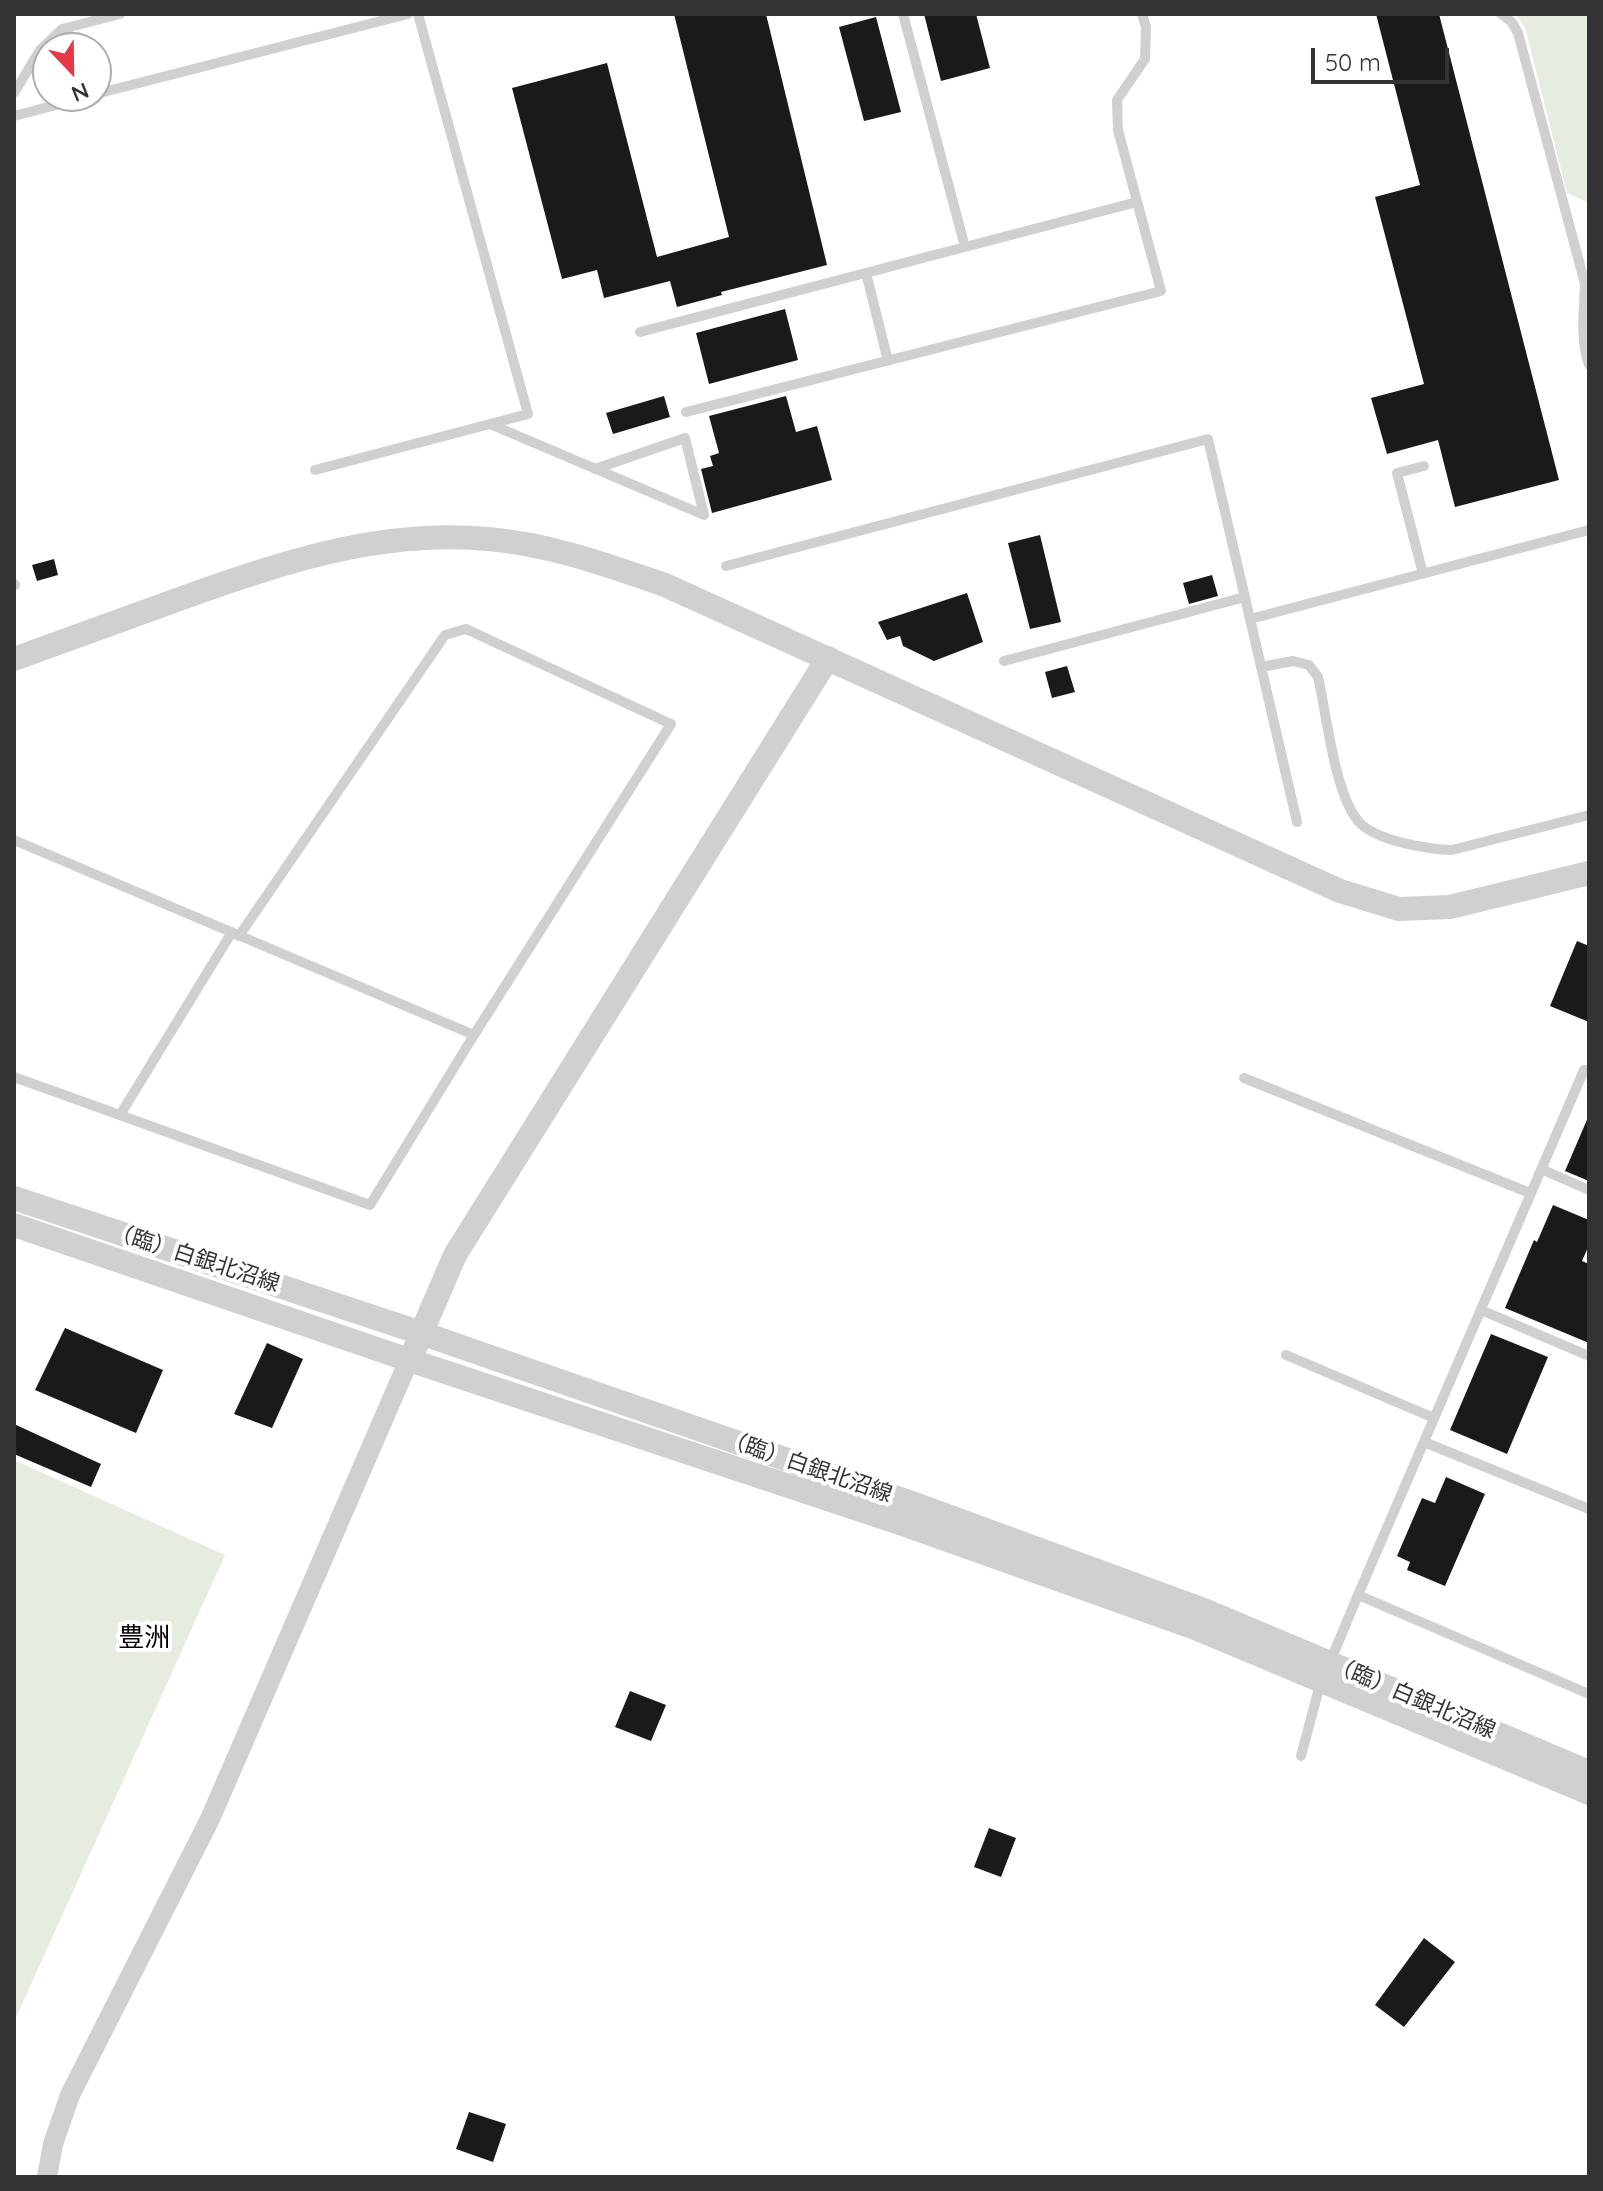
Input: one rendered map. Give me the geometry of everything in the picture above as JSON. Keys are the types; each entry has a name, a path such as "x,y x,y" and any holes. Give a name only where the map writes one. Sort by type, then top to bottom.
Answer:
{"street":[{"path":"14,659 253,572 331,550 409,539 488,539 578,556 665,585 1340,891 1399,909 1450,907 1589,873"},
{"path":"47,2177 53,2144 70,2095 210,1819 455,1255 828,658"},
{"name":"（臨）白銀北沼線","path":"14,1198 421,1333 915,1504 1204,1610 1325,1672 1589,1793"},
{"name":"（臨）白銀北沼線","path":"14,1225 903,1524 1325,1672 1589,1772"}],"lane":[{"path":"14,93 40,50 62,29 120,14"},
{"path":"112,90 408,14"},
{"path":"315,470 528,414 418,14"},
{"path":"903,14 965,247"},
{"path":"686,412 1161,291 1118,130 1117,100 1145,59 1146,27 1142,14"},
{"path":"1501,14 1512,22 1518,33 1585,284 1585,355 1589,365"},
{"path":"640,332 1137,202"},
{"path":"866,273 888,361"},
{"path":"490,424 595,469 704,515 685,438 595,469"},
{"path":"726,566 1208,439 1297,822"},
{"path":"1423,574 1397,473 1424,466"},
{"path":"1250,619 1589,530"},
{"path":"1004,661 1245,597"},
{"path":"14,1077 370,1205 671,724 466,629 445,635 235,934 120,1115"},
{"path":"1261,667 1293,661 1309,665 1318,677 1344,798 1360,823 1384,837 1432,849 1452,850 1589,815"},
{"path":"14,840 474,1035"},
{"path":"1301,1756 1325,1672 1584,1070 1589,1072"},
{"path":"1244,1078 1530,1193"},
{"path":"1541,1169 1589,1190"},
{"path":"1481,1310 1589,1356"},
{"path":"1286,1355 1434,1418"},
{"path":"1424,1442 1589,1509"},
{"path":"1358,1595 1589,1694"}],"shaded area":[{"path":"1515,14 1589,14 1589,203 1567,193 1525,27"},
{"path":"14,1460 225,1555 14,2022"}],"building":[{"path":"674,14 766,14 827,265 721,292 722,295 677,307 670,281 604,298 597,270 562,279 512,88 607,63 657,257 729,237"},
{"path":"924,14 976,14 990,68 941,81"},
{"path":"1376,14 1439,14 1559,480 1455,507 1438,440 1387,454 1371,398 1424,384 1375,197 1420,185"},
{"path":"876,17 901,112 864,121 839,27"},
{"path":"785,309 798,360 709,384 696,333"},
{"path":"664,396 670,417 613,434 606,413"},
{"path":"786,396 796,432 817,426 832,480 712,513 701,469 713,466 710,456 719,453 709,416"},
{"path":"1040,535 1061,622 1030,629 1008,543"},
{"path":"54,559 58,575 37,581 32,565"},
{"path":"1212,575 1218,596 1189,604 1183,583"},
{"path":"967,593 983,642 934,661 903,646 900,636 887,640 878,622"},
{"path":"1067,666 1075,692 1052,698 1045,672"},
{"path":"1577,941 1589,946 1589,1022 1550,1006"},
{"path":"1589,1115 1589,1181 1565,1171"},
{"path":"1553,1205 1589,1220 1589,1245 1582,1261 1589,1264 1589,1343 1505,1308 1534,1240 1537,1242"},
{"path":"65,1328 163,1370 136,1433 35,1390"},
{"path":"1491,1334 1548,1357 1507,1454 1450,1430"},
{"path":"267,1343 303,1359 272,1428 234,1414"},
{"path":"14,1424 101,1464 91,1487 14,1454"},
{"path":"1446,1477 1485,1494 1445,1586 1407,1570 1410,1562 1397,1556 1422,1498 1435,1503"},
{"path":"630,1691 666,1705 651,1741 615,1727"},
{"path":"989,1828 1016,1838 1001,1877 974,1867"},
{"path":"1424,1938 1455,1962 1404,2027 1375,2005"},
{"path":"469,2112 506,2124 493,2162 456,2149"}],"district":[{"name":"豊洲","path":"144,1638"}]}
